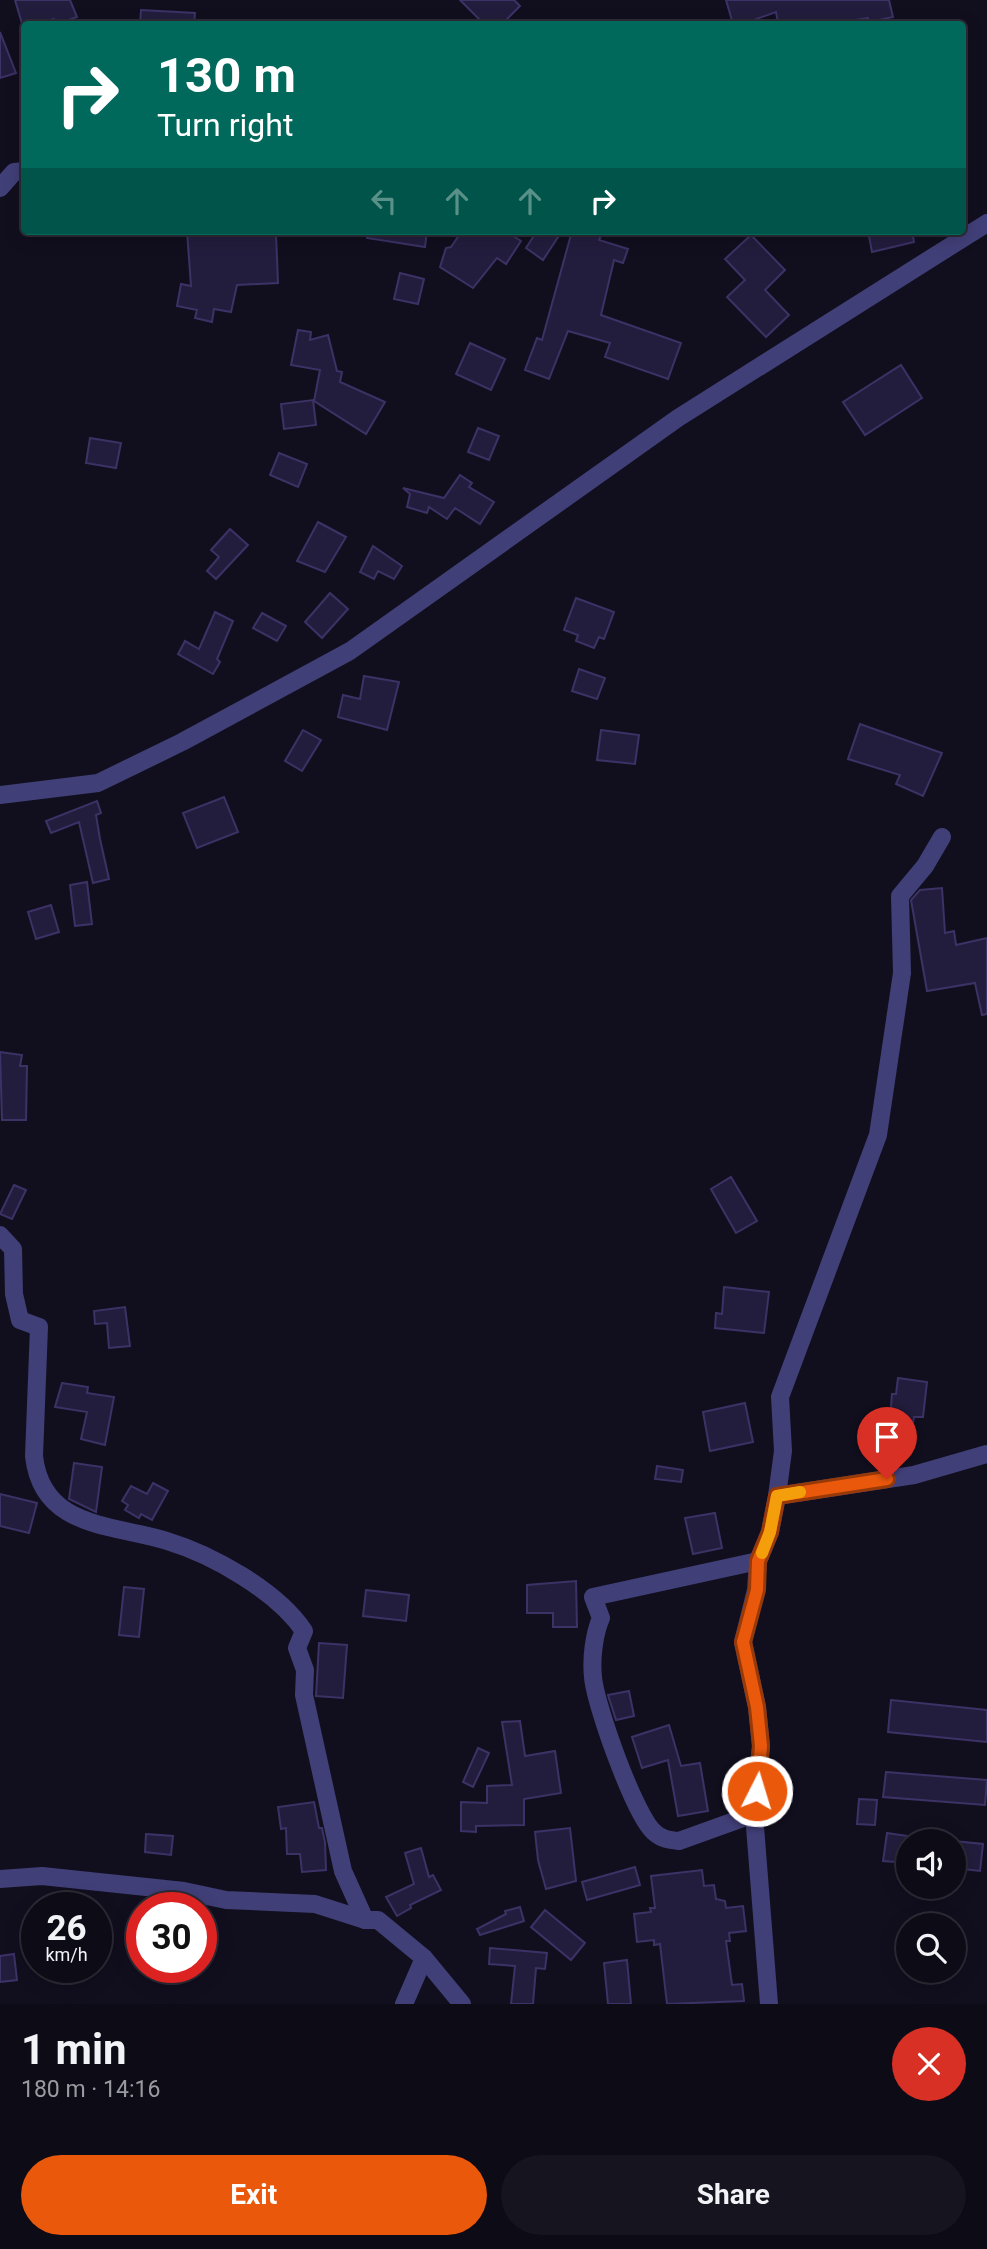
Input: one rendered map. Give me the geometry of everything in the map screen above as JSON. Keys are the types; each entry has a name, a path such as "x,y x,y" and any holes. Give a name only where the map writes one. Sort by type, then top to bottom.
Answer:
{"street":[{"path":"0,188 14,172 21,171"},
{"path":"0,795 98,783 182,742 350,651 678,418 987,223"},
{"path":"769,2004 754,1814 761,1746 757,1707 743,1642 757,1590 758,1561 770,1532 777,1496 783,1451 780,1397 878,1135 902,973 900,896 925,866 942,837"},
{"path":"0,1235 13,1249 14,1294 20,1320 39,1327 34,1456 36,1474 47,1494 65,1512 109,1530 166,1541 253,1583 291,1612 304,1631 297,1648 305,1671 304,1695 343,1871 365,1920"},
{"path":"777,1496 914,1475 987,1454"},
{"path":"754,1814 679,1841 665,1840 652,1831 622,1773 605,1728 593,1677 596,1628 601,1618 593,1597 758,1561"},
{"path":"0,1879 42,1876 184,1891 226,1900 315,1903 365,1920 378,1920 424,1958 462,2004"},
{"path":"404,2004 424,1958"}],"building":[{"path":"15,0 70,0 77,17 66,21 21,21"},
{"path":"460,0 514,0 520,6 505,21 481,21"},
{"path":"726,0 889,0 893,17 874,21 869,21 868,18 850,21 778,21 776,12 751,21 732,21"},
{"path":"141,10 195,13 194,21 140,21"},
{"path":"0,32 16,73 0,78"},
{"path":"187,235 276,235 278,283 237,285 231,312 214,309 212,322 195,318 197,310 177,306 181,284 191,286"},
{"path":"367,235 426,235 425,247 367,238"},
{"path":"459,235 512,235 521,241 506,264 497,258 473,288 440,267 446,248 451,247"},
{"path":"534,235 559,235 543,260 526,248"},
{"path":"571,235 601,235 599,240 628,249 623,263 614,260 601,315 681,343 668,379 605,357 610,343 568,331 549,379 525,370 537,338 542,340"},
{"path":"751,235 785,270 765,290 789,315 766,337 727,297 745,280 725,259"},
{"path":"869,235 913,235 914,242 872,252"},
{"path":"400,273 424,279 418,304 394,299"},
{"path":"298,330 311,332 310,340 328,335 337,371 342,372 340,382 385,402 366,434 314,401 320,370 291,365"},
{"path":"470,343 505,359 491,390 456,374"},
{"path":"901,365 922,398 865,435 843,402"},
{"path":"313,400 316,425 284,429 281,404"},
{"path":"478,428 499,436 489,460 468,452"},
{"path":"90,438 121,443 116,468 86,463"},
{"path":"279,453 307,464 298,487 270,475"},
{"path":"460,475 472,483 469,487 494,502 480,524 455,508 447,519 429,507 427,513 407,507 410,494 403,488 444,498"},
{"path":"318,522 346,537 325,572 297,561"},
{"path":"230,529 248,545 216,579 207,571 219,557 211,550"},
{"path":"373,546 402,566 394,579 378,571 374,579 360,572"},
{"path":"330,593 348,609 322,638 305,622"},
{"path":"576,598 614,612 604,639 599,637 594,648 576,641 578,635 564,630"},
{"path":"215,612 233,621 217,659 220,662 213,674 178,654 185,641 199,649"},
{"path":"262,613 286,626 277,641 253,628"},
{"path":"579,669 605,678 597,699 572,691"},
{"path":"364,676 399,682 387,730 338,717 343,695 360,699"},
{"path":"860,724 942,753 923,796 896,784 900,775 848,759"},
{"path":"303,730 321,740 302,771 285,761"},
{"path":"601,730 639,735 635,764 597,760"},
{"path":"224,797 238,832 197,848 183,813"},
{"path":"97,801 101,813 96,815 109,879 93,883 79,822 51,833 46,821"},
{"path":"87,882 92,924 75,926 70,885"},
{"path":"942,888 945,933 954,931 956,945 987,938 987,1014 982,1015 975,983 927,991 911,900 920,890"},
{"path":"51,905 59,932 36,939 28,912"},
{"path":"0,1052 22,1055 20,1066 27,1066 26,1120 2,1120"},
{"path":"731,1177 757,1221 736,1233 711,1189"},
{"path":"14,1185 26,1190 12,1219 0,1214"},
{"path":"724,1287 769,1292 764,1333 715,1328 716,1313 722,1314"},
{"path":"125,1307 130,1346 109,1348 107,1323 95,1324 94,1311"},
{"path":"898,1378 927,1382 923,1417 914,1417 913,1423 896,1422 893,1453 877,1452 879,1418 890,1418 892,1394 896,1394"},
{"path":"62,1383 88,1387 87,1393 114,1397 105,1445 81,1439 87,1412 55,1407"},
{"path":"745,1403 753,1442 710,1451 703,1412"},
{"path":"74,1463 102,1467 96,1512 69,1499"},
{"path":"657,1466 683,1470 681,1482 655,1479"},
{"path":"153,1483 168,1491 152,1520 141,1514 139,1518 125,1510 128,1505 122,1501 131,1486 147,1494"},
{"path":"0,1494 37,1503 29,1533 0,1526"},
{"path":"715,1513 722,1548 693,1554 685,1518"},
{"path":"576,1581 577,1627 553,1627 553,1613 527,1613 527,1585"},
{"path":"124,1587 144,1589 139,1637 119,1635"},
{"path":"366,1590 409,1595 406,1621 363,1616"},
{"path":"319,1643 347,1645 343,1698 316,1696"},
{"path":"629,1691 634,1716 616,1720 608,1695"},
{"path":"891,1700 987,1710 987,1742 888,1732"},
{"path":"520,1721 525,1756 555,1751 561,1793 524,1799 524,1825 476,1826 476,1832 461,1831 461,1802 487,1803 487,1786 512,1785 502,1722"},
{"path":"669,1725 681,1766 700,1763 708,1811 678,1816 668,1760 642,1768 632,1737"},
{"path":"478,1748 489,1753 473,1787 463,1782"},
{"path":"886,1772 987,1780 985,1805 883,1797"},
{"path":"859,1799 877,1800 875,1825 857,1824"},
{"path":"314,1802 325,1842 326,1870 302,1872 300,1854 287,1854 286,1828 281,1829 278,1807"},
{"path":"570,1828 576,1881 546,1889 538,1860 535,1832"},
{"path":"887,1833 896,1834 896,1862 883,1861"},
{"path":"146,1834 173,1836 171,1855 145,1852"},
{"path":"966,1842 983,1844 980,1871 966,1869"},
{"path":"421,1848 429,1877 433,1875 441,1890 410,1905 411,1908 397,1916 386,1897 414,1884 405,1853"},
{"path":"635,1867 640,1885 587,1900 582,1882"},
{"path":"702,1870 704,1886 714,1885 716,1899 725,1901 726,1908 743,1906 746,1931 729,1933 730,1941 726,1941 732,1985 742,1984 744,2001 667,2004 660,1944 654,1945 654,1940 637,1942 634,1914 651,1912 650,1908 655,1908 651,1876"},
{"path":"520,1907 524,1921 480,1935 477,1929 506,1914 505,1911"},
{"path":"545,1910 585,1943 571,1960 531,1927"},
{"path":"490,1948 547,1953 545,1969 536,1968 533,2004 511,2004 515,1966 489,1964"},
{"path":"14,1954 17,1980 0,1982 0,1956"},
{"path":"627,1960 631,2004 608,2004 604,1963"}],"slow traffic":[{"path":"762,1553 770,1532 777,1496 800,1492"}],"route":[{"path":"757,1791 761,1746 757,1707 743,1642 757,1590 758,1561 770,1532 777,1496 887,1479"}]}
